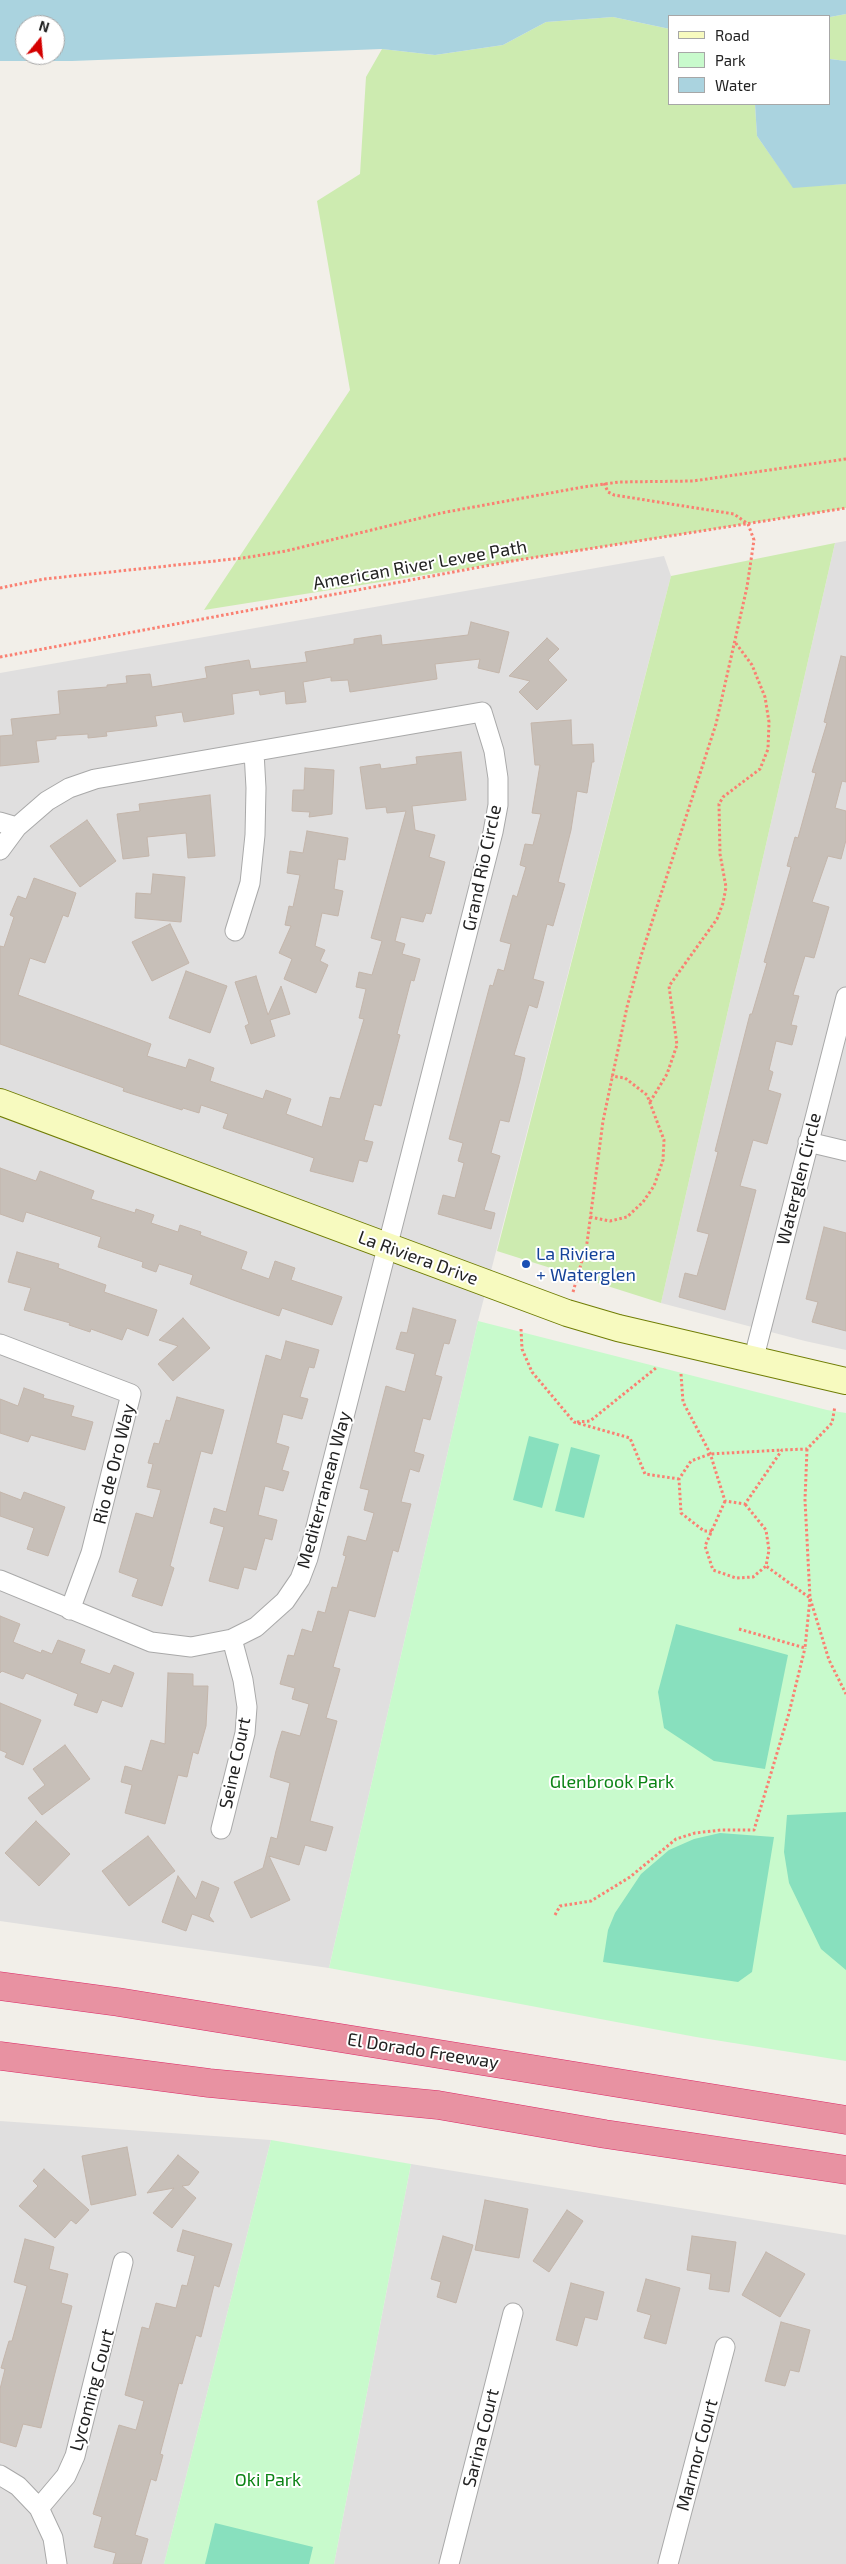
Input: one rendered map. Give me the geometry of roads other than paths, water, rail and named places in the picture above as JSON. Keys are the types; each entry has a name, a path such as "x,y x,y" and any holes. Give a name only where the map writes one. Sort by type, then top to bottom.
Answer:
{"highway":[{"name":"El Dorado Freeway","path":"0,1986 118,2002 846,2120"},
{"path":"0,2056 209,2083 438,2105 605,2134 846,2170"}],"street":[{"name":"Grand Rio Circle","path":"0,850 8,824 69,788 95,780 482,712 494,751 498,805 493,832 388,1248"},
{"path":"236,930 250,883 255,835 256,788 254,752"},
{"name":"Waterglen Circle","path":"752,1361 846,997"},
{"name":"La Riviera Drive","path":"0,1102 388,1248 567,1313 618,1328 846,1382"},
{"path":"808,1142 846,1151"},
{"name":"Mediterranean Way","path":"0,1580 152,1642 177,1647 217,1644 232,1639 261,1623 286,1601 300,1579 308,1558 388,1248"},
{"name":"Rio de Oro Way","path":"0,1344 131,1394 91,1553 70,1610"},
{"name":"Seine Court","path":"221,1829 245,1734 247,1706 243,1680 232,1639"},
{"name":"Lycoming Court","path":"39,2508 66,2476 75,2456 123,2262"},
{"name":"Sarina Court","path":"449,2564 513,2313"},
{"name":"Marmor Court","path":"668,2564 725,2347"},
{"path":"0,2476 18,2486 39,2508 54,2538 57,2564"}],"water":[{"path":"0,0 846,0 846,14 831,17 831,15 668,15 668,29 613,17 546,22 503,45 435,55 382,49 65,61 65,15 15,15 15,61 0,61"},
{"path":"831,59 846,61 846,184 793,188 757,136 755,105 831,105"}],"place":[{"name":"La Riviera + Waterglen","path":"526,1264"}],"park label":[{"name":"Glenbrook Park","path":"612,1782"},
{"name":"Oki Park","path":"268,2480"}]}
